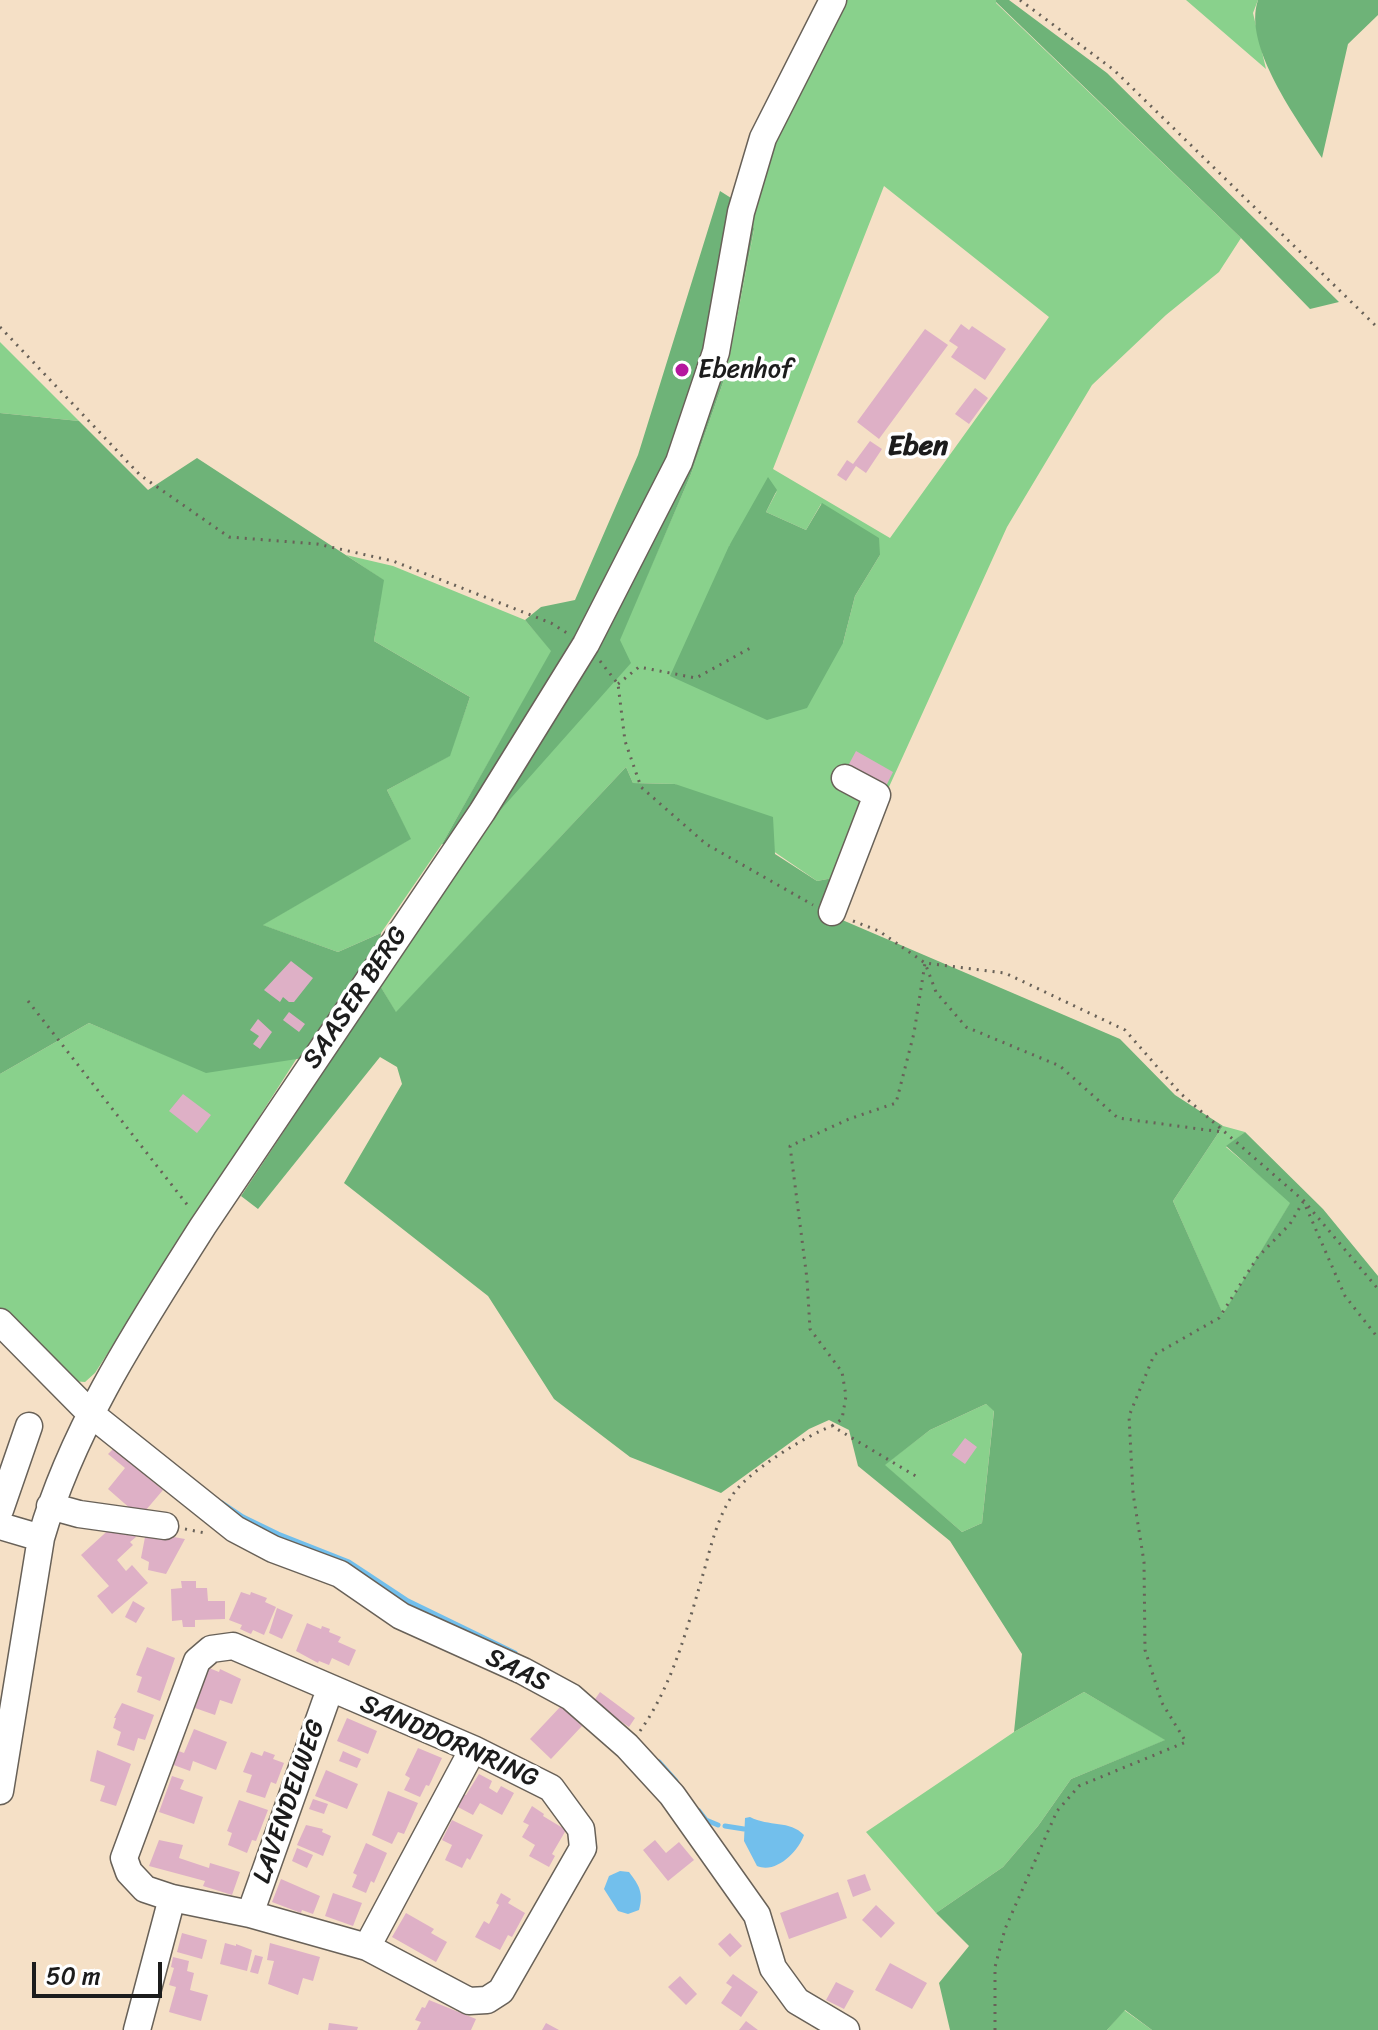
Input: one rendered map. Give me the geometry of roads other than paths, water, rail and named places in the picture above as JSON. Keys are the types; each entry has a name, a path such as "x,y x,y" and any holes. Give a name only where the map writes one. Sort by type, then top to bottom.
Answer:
{"street":[{"name":"SAASER BERG","path":"0,1791 41,1538 50,1506 91,1414 203,1226 482,812 586,644 679,462 716,352 741,212 763,138 833,0"},
{"path":"832,912 877,795 845,778"},
{"name":"SAAS","path":"0,1322 91,1414 235,1529 273,1549 340,1574 401,1616 523,1671 571,1697 627,1746 672,1795 757,1915 773,1968 811,2021 846,2030"},
{"path":"0,1510 29,1426"},
{"path":"50,1506 79,1514 165,1526"},
{"path":"0,1526 41,1538"},
{"name":"SANDDORNRING","path":"233,1646 473,1749 551,1788 581,1829 583,1848 501,1991 494,1997 469,2001 367,1947 145,1889 129,1872 124,1858 197,1661 211,1649 233,1646"},
{"name":"LAVENDELWEG","path":"250,1914 330,1689"},
{"path":"367,1947 473,1749"},
{"path":"137,2030 172,1898"}],"water":[{"path":"745,1818 792,1827 804,1835 797,1848 779,1864 764,1868 757,1866 744,1841"},
{"path":"620,1871 629,1872 641,1894 639,1910 628,1914 618,1911 604,1889 609,1876"}],"waterway":[{"path":"222,1503 278,1534 349,1562 408,1601 515,1653"},
{"path":"659,1762 676,1781"},
{"path":"699,1811 706,1820 718,1825"},
{"path":"725,1826 744,1829"}],"place":[{"name":"Ebenhof","path":"682,370"}],"district":[{"name":"Eben","path":"918,447"}]}
